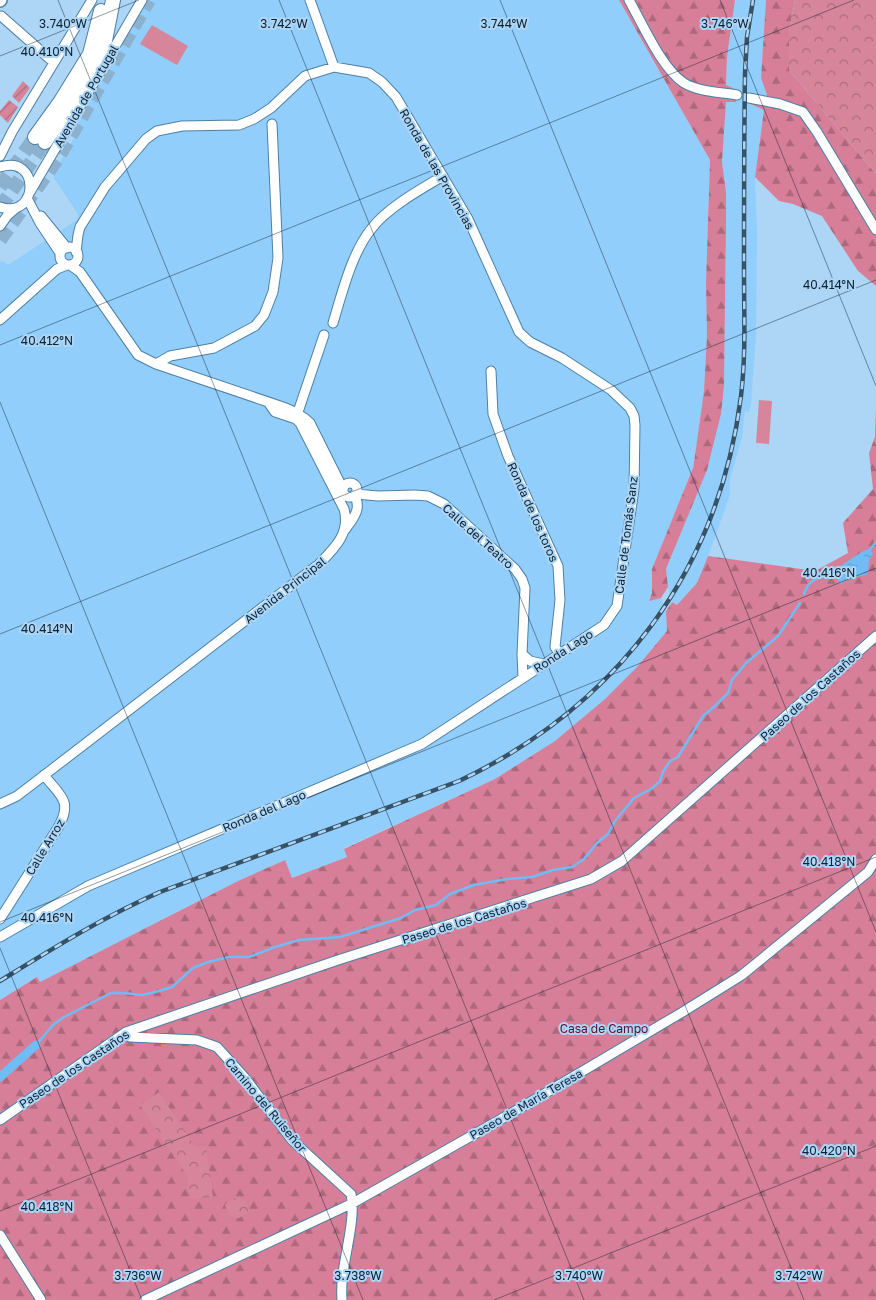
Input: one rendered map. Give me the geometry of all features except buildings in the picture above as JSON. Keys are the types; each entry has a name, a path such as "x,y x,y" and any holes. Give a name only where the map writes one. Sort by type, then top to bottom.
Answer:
{"highway":[{"path":"104,0 90,54 40,140 102,56 113,0"}],"street":[{"path":"0,156 12,132 92,0"},
{"name":"Avenida de Portugal","path":"0,226 11,212 25,200 142,0"},
{"path":"310,0 334,67"},
{"path":"629,0 662,58 674,75 684,83 699,89 736,95"},
{"path":"0,16 50,59"},
{"name":"Ronda de las Provincias","path":"68,256 82,224 105,187 150,135 165,129 182,126 212,127 239,125 254,119 272,108 305,76 334,67 369,73 382,82 396,97 468,219 519,332 530,342 562,358 612,390"},
{"path":"748,98 780,104 803,112 876,230"},
{"path":"156,364 170,356 214,348 255,326 264,315 272,292 278,258 272,124"},
{"path":"0,167 13,165 25,172 31,185 25,200 12,209 0,207"},
{"path":"333,323 358,250 372,227 398,204 443,176"},
{"path":"25,200 34,211 40,223 80,272 138,355 156,364 298,412 310,423 336,475 346,486 353,484 356,487 355,494"},
{"path":"0,320 68,256"},
{"path":"298,412 324,335"},
{"name":"Ronda de los toros","path":"491,371 494,414 508,456 558,566 560,600 555,647 559,653"},
{"name":"Calle de Tomás Sanz","path":"604,625 617,606 634,489 634,416 630,408 612,390"},
{"path":"268,402 275,412 296,419 300,423 344,509 346,514 344,532"},
{"name":"Avenida Principal","path":"0,804 17,796 319,564 337,546 358,509 358,501 355,494"},
{"name":"Calle del Teatro","path":"355,494 428,496 444,504 516,569 522,578 525,588 522,654 523,677"},
{"name":"Ronda Lago","path":"523,677 604,625"},
{"name":"Paseo de los Castaños","path":"0,1120 126,1032 338,960 591,879 622,861 876,636"},
{"path":"522,654 530,661 543,664"},
{"name":"Ronda del Lago","path":"0,937 97,882 422,744 523,677"},
{"name":"Calle Arroz","path":"0,919 59,827 65,813 65,803 62,797 44,775"},
{"name":"Paseo de María Teresa","path":"145,1300 353,1203 517,1110 742,975 868,872 876,859"},
{"name":"Camino del Ruiseñor","path":"126,1032 130,1037 197,1040 217,1047 245,1078 292,1140 351,1194 353,1203"},
{"path":"342,1300 344,1262 353,1203"},
{"path":"0,1236 41,1300"}],"shaded area":[{"path":"148,0 619,0 710,160 706,283 707,336 704,391 694,462 652,569 652,593 649,600 661,598 666,611 667,631 637,667 605,699 555,741 495,779 344,848 347,857 292,878 284,860 240,880 40,982 36,977 0,1000 0,262 3,261 8,265 77,220 78,214 54,178 54,173 77,133 71,130"},
{"path":"735,0 766,0 761,78 767,95 748,103 764,110 755,177 757,231 756,337 751,403 749,412 745,411 742,437 730,479 730,495 708,556 697,583 677,605 672,602 666,569 707,470 721,414 724,386 726,192 722,162 727,57"}],"green space":[{"path":"619,0 735,0 727,57 726,85 737,90 736,102 726,102 722,162 726,192 726,225 724,386 721,414 707,470 666,569 668,587 661,598 649,601 652,593 652,569 693,468 704,391 707,336 706,283 710,160"},
{"path":"766,0 795,0 789,32 789,70 876,174 876,286 858,271 822,216 793,204 779,201 755,177 764,110 748,103 749,94 767,95 761,78"},
{"path":"795,0 876,0 876,174 789,70 789,32"},
{"path":"152,25 188,46 177,65 140,44"},
{"path":"23,81 30,88 19,103 12,96"},
{"path":"9,100 18,107 8,123 0,115 0,111"},
{"path":"759,400 772,401 769,444 756,443"},
{"name":"Casa de Campo","path":"876,409 876,1300 0,1300 0,1000 37,977 40,982 240,880 285,860 292,878 347,857 344,849 495,779 555,741 605,699 637,667 667,631 666,611 672,602 677,605 697,583 708,556 817,570 848,553 843,523 873,489 869,453 875,437"},
{"path":"159,1092 195,1147 206,1146 213,1197 190,1199 187,1176 140,1105"},
{"path":"237,1197 245,1201 249,1209 249,1212 239,1218 231,1216 225,1206 226,1203"}],"water":[{"path":"868,549 873,553 869,560 868,574 846,580 841,584 831,571"}],"waterway":[{"path":"868,552 876,542"},
{"path":"804,594 813,581 837,573"},
{"path":"36,1045 54,1024 64,1017 111,993 142,995 159,991 172,987 193,968 208,962 229,957 249,957 299,940 340,937 401,918 415,910 436,905 450,894 474,885 532,877 553,870 572,867 584,859 597,843 608,834 615,821 634,798 651,789 660,781 670,761 678,757 703,716 728,693 732,680 746,663 778,636 800,603"},
{"path":"0,1077 36,1045"}],"tunnel":[{"path":"0,240 58,158 149,0"},
{"path":"0,187 35,137"},
{"path":"0,208 45,142"}],"railway":[{"path":"0,981 58,945 160,892 459,781 516,750 567,714 612,672 651,626 684,575 710,519 729,460 741,396 744,365 745,74 747,37 753,0"}]}
